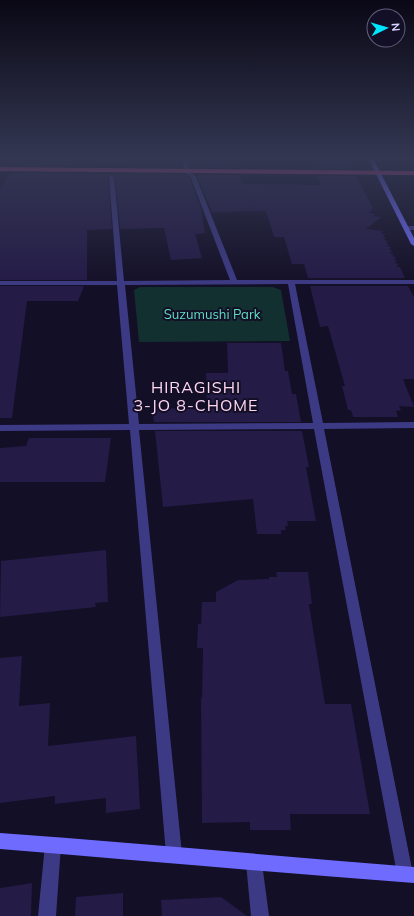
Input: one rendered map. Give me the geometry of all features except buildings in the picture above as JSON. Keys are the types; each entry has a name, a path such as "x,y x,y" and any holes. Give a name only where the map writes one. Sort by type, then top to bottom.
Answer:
{"street":[{"path":"113,201 174,854"},
{"path":"202,201 234,282"},
{"path":"392,201 414,244"},
{"path":"406,228 414,228"},
{"path":"0,283 414,282"},
{"path":"0,841 174,854 254,863 410,875 318,426 291,283"},
{"path":"0,428 414,425"},
{"path":"47,916 53,845"},
{"path":"254,863 260,916"}],"green space":[{"name":"Suzumushi Park","path":"140,287 273,287 281,290 290,341 139,342 134,290"}],"district":[{"name":"HIRAGISHI 3-JO 8-CHOME","path":"196,396"}]}
